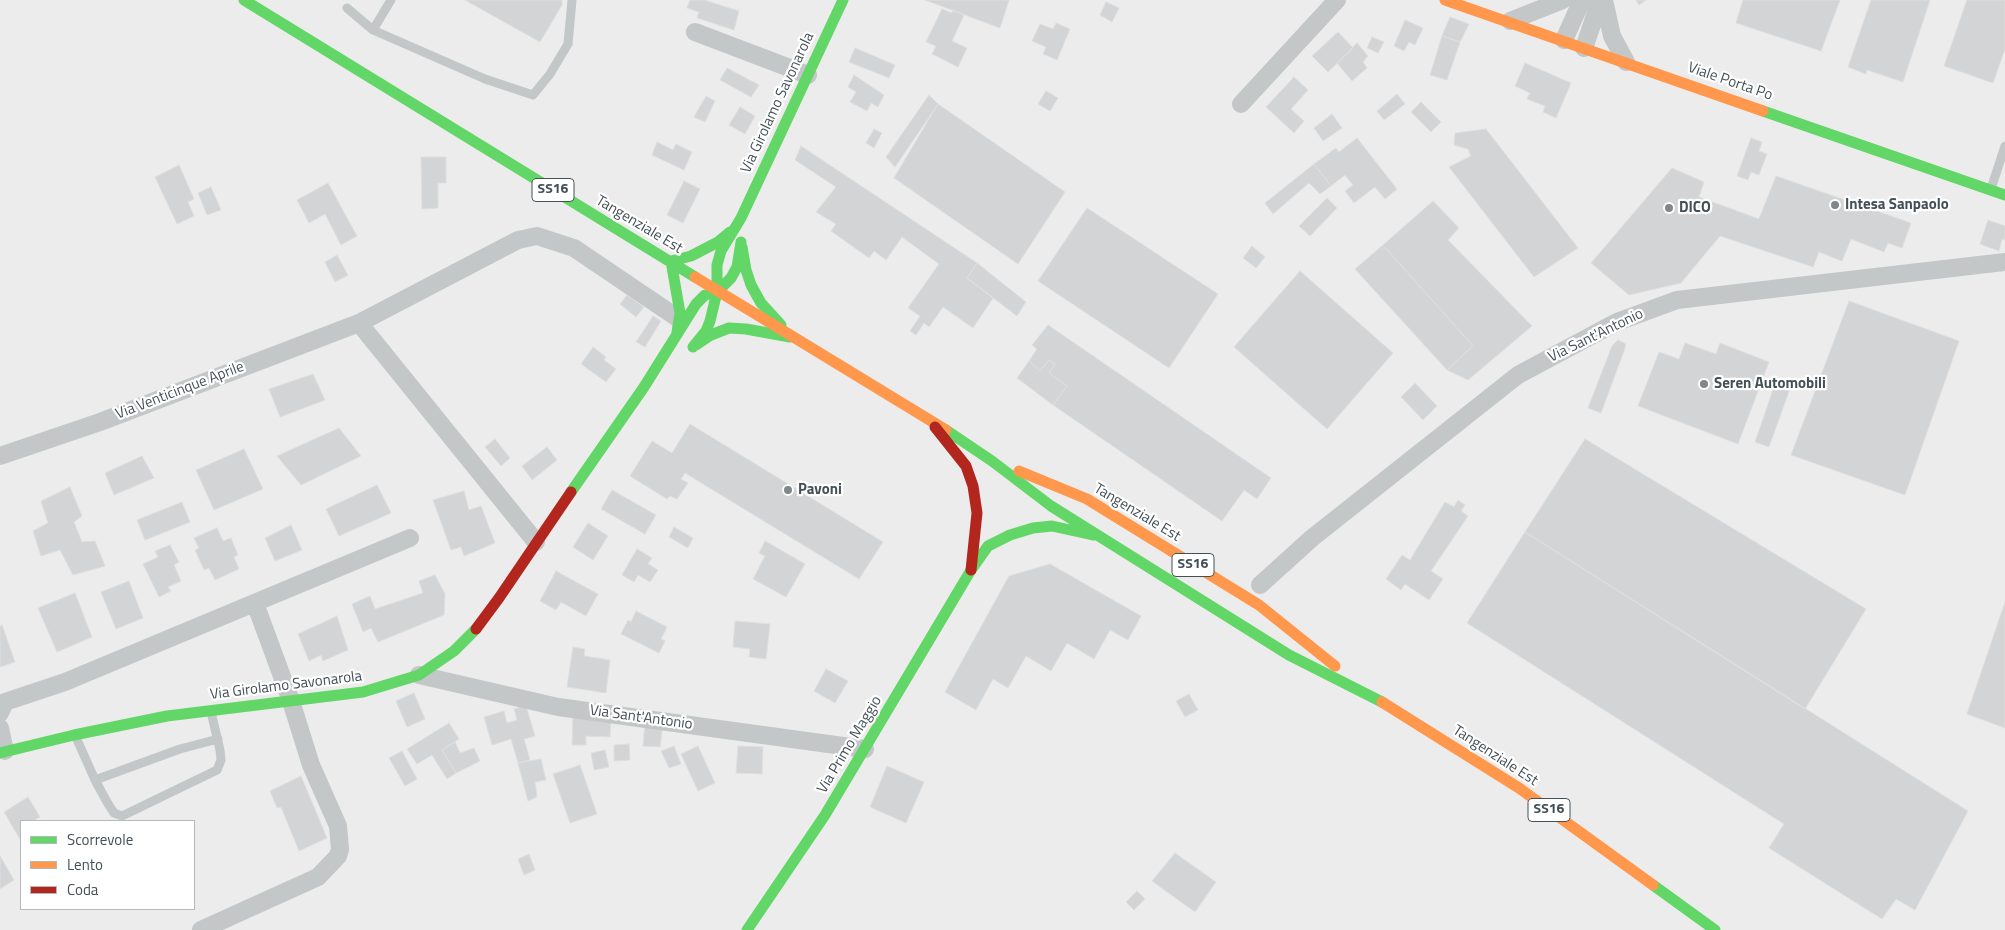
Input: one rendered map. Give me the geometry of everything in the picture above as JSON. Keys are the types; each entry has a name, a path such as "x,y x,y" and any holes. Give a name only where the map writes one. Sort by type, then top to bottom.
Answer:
{"main road":[{"name":"Tangenziale Est","path":"244,0 671,261 717,292 928,418 992,461 1051,506 1289,655 1377,699 1519,788 1715,930"},
{"name":"Via Girolamo Savonarola","path":"717,292 717,265 721,251 741,218 843,0"},
{"name":"Viale Porta Po","path":"1445,0 1510,21 2005,195"},
{"name":"Via Girolamo Savonarola","path":"2,752 167,716 364,692 419,675 454,651 475,630 644,387 696,304 706,295 717,292 731,278 737,266 741,242 741,218"},
{"name":"Via Girolamo Savonarola","path":"673,343 679,319 678,300 671,261 691,256 718,242 732,231"},
{"name":"Via Girolamo Savonarola","path":"741,242 751,285 761,303 791,335"},
{"path":"693,347 706,331 717,292"},
{"name":"Via Girolamo Savonarola","path":"644,387 693,347 711,335 730,328 791,335"},
{"name":"Via Primo Maggio","path":"928,418 966,466 973,486 977,513 970,570"},
{"name":"Tangenziale Est","path":"992,461 1072,491 1120,519 1260,606 1377,699"},
{"name":"Via Primo Maggio","path":"747,930 826,815 970,570 988,546 1010,535 1033,528 1052,526 1100,537"},
{"path":"1687,908 1699,930"}],"street":[{"path":"1241,104 1337,0"},
{"path":"1510,21 1563,0"},
{"path":"1564,40 1582,0"},
{"path":"1584,48 1598,7 1598,0"},
{"path":"1604,0 1612,36 1626,62"},
{"path":"695,32 808,75"},
{"name":"Via Venticinque Aprile","path":"0,456 100,422 359,323 518,240 537,236 574,248 679,319"},
{"name":"Via Sant'Antonio","path":"1260,585 1312,538 1518,375 1617,322 1676,300 2005,262"},
{"path":"359,323 536,542"},
{"path":"0,712 5,702 65,682 410,538"},
{"path":"201,930 318,877 338,856 340,849 338,826 312,765 255,603"},
{"name":"Via Sant'Antonio","path":"419,675 558,707 865,749"},
{"path":"0,728 2,752"}],"lane":[{"path":"373,30 391,0"},
{"path":"346,8 373,30 485,79 533,95 550,74 568,44 572,0"},
{"path":"1991,190 2005,146"},
{"path":"74,735 94,780 114,813 122,816 217,770 221,760 211,711"},
{"path":"94,780 180,749 218,739"}],"building":[{"path":"465,0 562,0 562,5 540,42"},
{"path":"690,0 704,0 739,11 734,30 697,18 699,12 687,8"},
{"path":"925,0 1009,0 1000,28"},
{"path":"1636,0 1646,0 1639,5"},
{"path":"1743,0 1840,0 1821,51 1736,23"},
{"path":"1871,0 1930,0 1903,82 1867,70 1866,74 1848,67"},
{"path":"1967,0 2005,0 2005,49 1993,83 1944,66"},
{"path":"1106,2 1119,8 1112,22 1100,15"},
{"path":"942,9 952,13 953,10 964,15 952,41 967,48 958,67 932,54 936,46 926,42"},
{"path":"1450,17 1469,24 1460,42 1442,36"},
{"path":"1405,20 1423,28 1415,45 1409,42 1404,51 1394,46"},
{"path":"1056,23 1070,29 1057,60 1043,54 1046,47 1032,41 1040,24 1053,29"},
{"path":"1338,32 1353,48 1328,72 1312,56"},
{"path":"1442,36 1460,42 1447,80 1430,75"},
{"path":"1372,37 1384,42 1378,53 1367,48"},
{"path":"1357,43 1368,56 1363,62 1367,68 1352,81 1337,63"},
{"path":"855,48 895,65 889,78 849,62"},
{"path":"1525,63 1571,83 1556,118 1543,112 1545,106 1527,99 1530,93 1515,86"},
{"path":"727,68 759,85 751,97 720,80"},
{"path":"854,75 884,95 878,107 871,103 867,111 850,102 856,92 848,87"},
{"path":"1294,77 1308,90 1291,109 1304,121 1294,133 1266,107"},
{"path":"1046,91 1058,98 1050,111 1038,104"},
{"path":"1397,94 1405,104 1384,120 1377,111"},
{"path":"929,95 938,104 895,167 886,157"},
{"path":"706,96 715,101 705,122 694,117"},
{"path":"1421,102 1441,122 1431,132 1411,112"},
{"path":"938,104 1065,192 1018,264 894,178"},
{"path":"740,107 755,116 745,134 729,125"},
{"path":"1332,114 1342,128 1323,141 1314,128"},
{"path":"874,129 882,133 874,148 866,143"},
{"path":"1486,129 1578,248 1534,277 1449,167 1471,156 1468,149 1454,145 1455,133"},
{"path":"1357,138 1397,189 1385,199 1375,187 1354,203 1345,191 1353,185 1345,175 1331,186 1314,164 1336,148 1339,152"},
{"path":"1751,138 1762,142 1759,151 1767,154 1759,175 1751,172 1748,180 1737,176"},
{"path":"657,142 673,150 676,144 692,152 684,170 652,155"},
{"path":"801,146 977,263 967,278 993,298 973,328 943,307 929,327 924,323 916,335 910,331 920,316 908,308 939,264 902,237 886,260 874,251 869,258 831,231 836,224 816,212 836,187 795,160"},
{"path":"421,157 446,157 446,183 438,183 438,208 422,209"},
{"path":"1314,164 1331,186 1320,194 1309,183 1273,214 1265,203"},
{"path":"179,165 194,199 188,202 194,216 177,224 155,177"},
{"path":"1672,168 1704,182 1699,197 1759,219 1776,176 1911,223 1902,248 1888,243 1884,252 1851,239 1842,261 1819,252 1813,267 1720,236 1681,283 1629,295 1591,263"},
{"path":"684,181 700,189 683,223 667,215"},
{"path":"328,183 357,236 341,245 325,214 309,223 297,200"},
{"path":"211,187 221,210 207,215 198,193"},
{"path":"1327,198 1337,208 1310,236 1299,226"},
{"path":"1433,201 1459,228 1448,240 1532,326 1468,380 1447,370 1473,346 1383,245"},
{"path":"1087,208 1218,294 1169,368 1038,281"},
{"path":"1988,220 2005,226 2005,240 2002,239 1999,251 1980,244"},
{"path":"1383,245 1473,346 1447,370 1355,269"},
{"path":"1252,246 1265,257 1256,268 1243,258"},
{"path":"337,255 348,275 335,282 325,262"},
{"path":"977,263 1026,302 1017,316 967,278"},
{"path":"1300,271 1393,353 1327,429 1234,347"},
{"path":"627,295 644,307 636,317 620,304"},
{"path":"1849,301 1959,341 1905,495 1791,455"},
{"path":"653,316 661,321 645,347 636,342"},
{"path":"1048,325 1271,478 1257,499 1244,490 1222,521 1053,405 1067,386 1049,373 1055,364 1049,360 1040,371 1029,361 1037,349 1032,345"},
{"path":"1618,340 1626,344 1601,413 1588,408 1612,346"},
{"name":"Seren Automobili","path":"1685,343 1716,354 1720,343 1769,362 1738,444 1638,406 1659,352 1679,359"},
{"path":"593,347 606,357 604,360 616,369 606,382 581,364"},
{"path":"1049,360 1055,364 1049,373 1067,386 1053,405 1017,378 1029,361 1040,371"},
{"path":"313,374 325,400 280,417 269,389"},
{"path":"1777,378 1792,383 1769,447 1755,442"},
{"path":"1415,383 1437,406 1423,420 1401,397"},
{"path":"690,424 883,542 859,579 685,473 681,479 688,483 677,499 670,496 667,499 630,476 652,441 672,453"},
{"path":"339,428 361,456 301,485 277,456"},
{"path":"495,439 510,458 501,466 485,447"},
{"path":"1585,439 1866,609 1805,709 1525,532"},
{"path":"547,447 557,460 532,480 522,466"},
{"path":"244,449 263,489 214,510 196,470"},
{"path":"142,456 154,478 114,495 105,473"},
{"path":"377,485 391,513 339,536 326,509"},
{"path":"70,487 82,516 74,522 82,542 95,541 105,566 73,575 60,550 41,556 33,531 48,523 41,501"},
{"path":"612,490 656,515 645,534 601,509"},
{"path":"464,491 469,510 481,506 495,543 464,556 461,547 451,550 433,500"},
{"path":"1458,500 1465,505 1461,511 1468,516 1431,571 1443,579 1429,600 1405,584 1401,590 1386,579 1402,555 1410,560 1445,502 1454,507"},
{"path":"182,502 190,522 145,540 137,520"},
{"path":"588,523 608,536 593,560 573,547"},
{"path":"291,525 302,550 275,561 265,538"},
{"path":"674,527 693,538 688,548 669,537"},
{"path":"217,528 223,541 231,538 238,555 234,557 239,569 215,580 209,568 204,570 195,550 199,548 194,538"},
{"path":"1525,532 1968,811 1915,910 1896,899 1882,919 1769,848 1784,824 1467,623"},
{"path":"765,541 805,564 786,597 753,579 765,556 759,553"},
{"path":"170,545 179,562 174,565 181,581 168,587 171,591 159,597 143,564 158,557 155,551"},
{"path":"637,549 652,558 648,564 658,570 650,582 638,575 634,582 622,575"},
{"path":"1050,564 1141,616 1128,640 1110,630 1094,659 1067,643 1051,671 1026,656 1008,688 993,679 976,710 945,692 1009,576"},
{"path":"556,571 598,594 586,616 561,602 556,610 540,601"},
{"path":"435,575 445,594 444,615 378,642 371,628 363,632 352,604 370,596 375,609 423,593 419,581"},
{"path":"129,581 143,618 116,629 101,592"},
{"path":"75,593 92,637 57,652 38,608"},
{"path":"2005,602 2005,728 1967,714"},
{"path":"636,611 667,627 661,639 665,641 659,653 621,634 628,620 631,622"},
{"path":"337,616 348,650 323,661 321,655 309,661 298,634"},
{"path":"735,621 770,624 766,659 749,657 750,649 733,647"},
{"path":"2,625 15,662 0,667 0,626"},
{"path":"573,647 585,649 584,656 610,660 606,693 567,687"},
{"path":"826,669 848,681 835,703 814,691"},
{"path":"414,693 425,719 407,727 396,701"},
{"path":"1189,694 1198,710 1185,717 1176,701"},
{"path":"526,706 535,736 524,739 530,760 518,763 511,739 492,745 484,717 504,711 507,723 517,720 514,709"},
{"path":"573,716 611,717 610,737 586,736 586,745 572,745"},
{"path":"645,722 663,724 660,747 643,746"},
{"path":"449,723 459,739 442,750 456,773 447,779 432,755 417,764 407,749"},
{"path":"455,742 460,753 474,748 480,761 456,773 442,750"},
{"path":"629,744 630,760 614,761 614,745"},
{"path":"674,746 681,764 669,768 661,751"},
{"path":"698,746 715,783 698,791 681,754"},
{"path":"738,746 763,747 762,774 736,773"},
{"path":"605,750 609,767 594,770 591,753"},
{"path":"402,751 417,779 405,786 389,758"},
{"path":"541,759 546,780 535,782 537,797 528,801 518,763"},
{"path":"580,765 597,814 570,823 553,774"},
{"path":"887,766 924,782 906,823 870,807"},
{"path":"301,776 327,838 299,851 281,807 277,808 270,791"},
{"path":"28,797 40,817 35,820 20,820 20,839 4,812"},
{"path":"1175,853 1216,882 1195,912 1152,881"},
{"path":"529,854 535,870 524,875 518,859"},
{"path":"0,856 14,880 0,889"},
{"path":"1137,891 1145,899 1134,910 1126,902"}],"traffic: fast":[{"path":"244,0 695,277"},
{"path":"693,347 706,331 710,321 717,292 717,265 721,251 741,218 843,0"},
{"path":"1763,111 2005,195"},
{"path":"677,332 680,313 671,261 691,256 718,242 730,232"},
{"path":"571,492 644,387 696,304 705,295 717,292 731,278 737,267 741,242"},
{"path":"742,247 751,285 761,303 781,325"},
{"path":"696,345 711,335 729,328 790,337"},
{"path":"946,430 992,461 1051,506 1289,655 1382,702"},
{"path":"747,930 825,815 971,570 988,546 1010,535 1033,528 1052,526 1093,535"},
{"path":"0,753 74,735 167,716 363,692 419,675 454,651 476,629"},
{"path":"1653,885 1715,930"}],"traffic: slow":[{"path":"1445,0 1763,111"},
{"path":"695,277 946,430"},
{"path":"1019,471 1087,499 1259,605 1335,666"},
{"path":"1382,702 1519,788 1653,885"}],"traffic: jam":[{"path":"935,427 966,466 973,486 977,513 971,570"},
{"path":"476,629 571,492"}],"place":[{"name":"Intesa Sanpaolo","path":"1835,205"},
{"name":"DICO","path":"1669,208"},
{"name":"Seren Automobili","path":"1704,384"},
{"name":"Pavoni","path":"788,490"}]}
